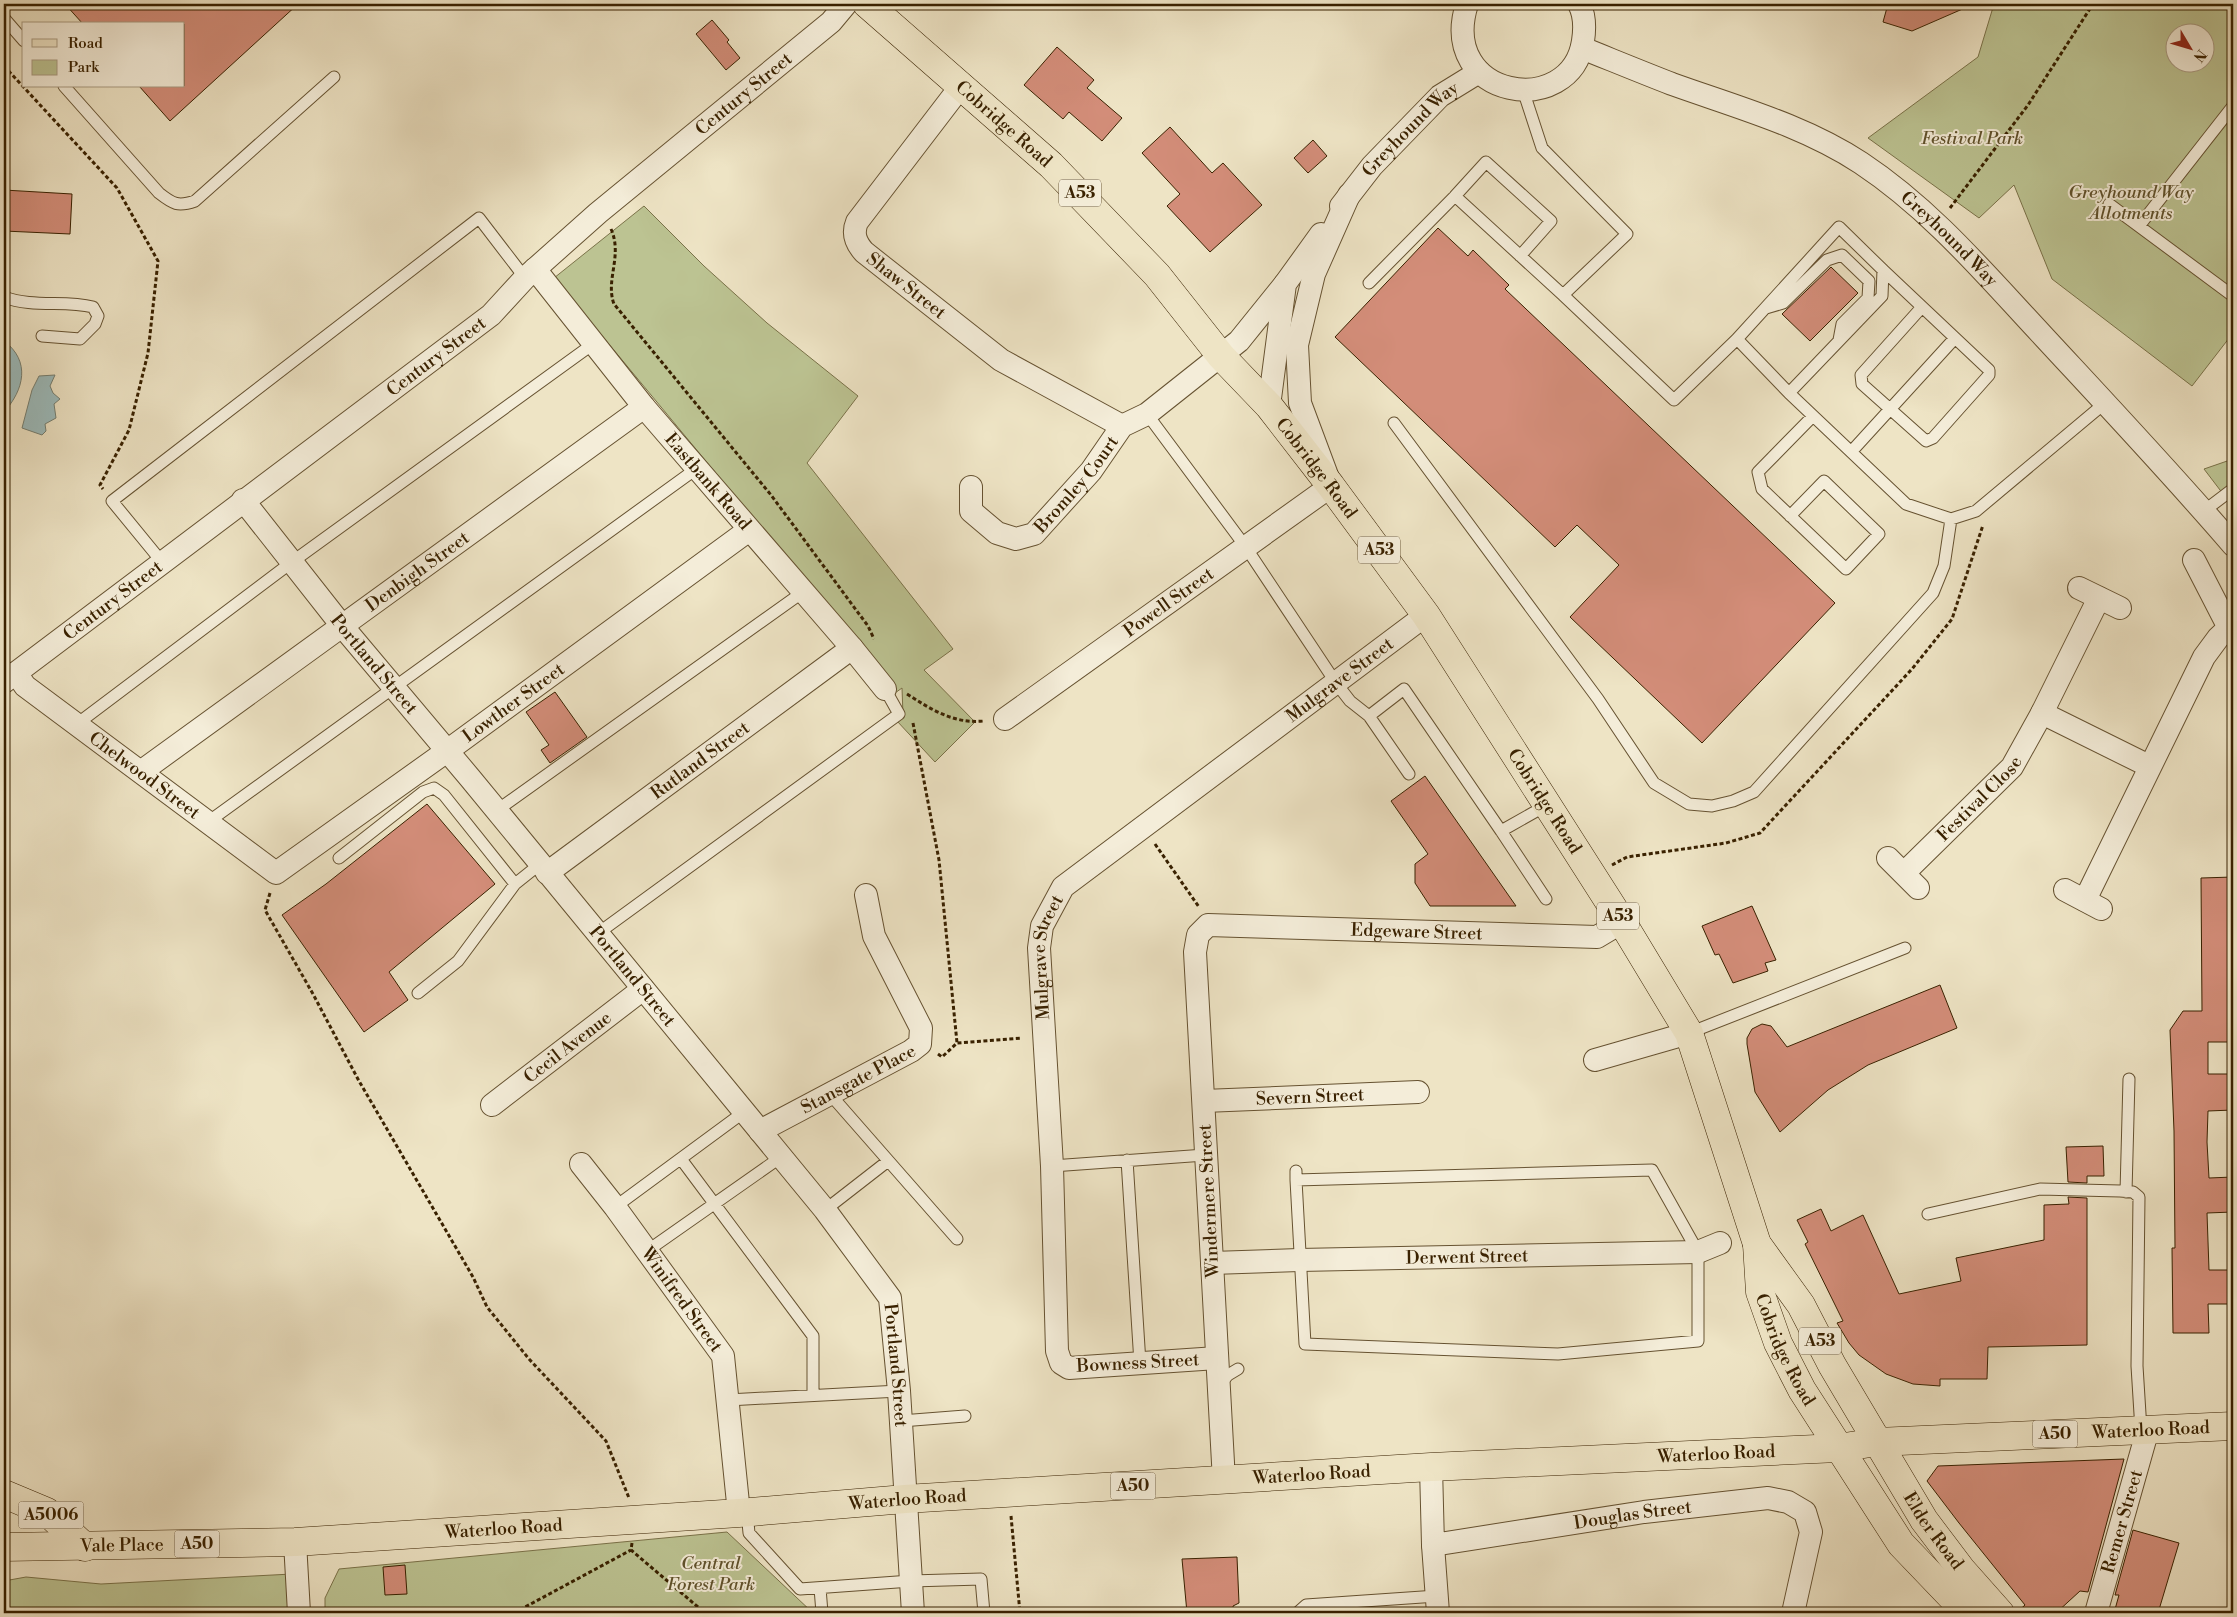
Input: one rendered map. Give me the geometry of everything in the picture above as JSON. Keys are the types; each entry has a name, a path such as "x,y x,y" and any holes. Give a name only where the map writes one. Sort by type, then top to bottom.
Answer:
{"main road":[{"name":"Cobridge Road","path":"867,4 1066,179 1157,275 1221,356 1269,406 1331,486 1426,615 1622,922 1689,1033 1757,1244 1760,1292 1778,1343 1802,1390 1838,1448"},
{"name":"Cobridge Road","path":"1757,1244 1802,1305 1832,1365 1877,1442"},
{"name":"Waterloo Road","path":"390,1536 743,1513 905,1499 1431,1467 1838,1448 1877,1442 2233,1426"},
{"name":"Elder Road","path":"1877,1442 1924,1520 1961,1569 2000,1613"},
{"name":"Elder Road","path":"1838,1448 1900,1544 1967,1613"},
{"name":"A5006","path":"6,1494 47,1512 85,1547"},
{"name":"A5006","path":"6,1494 30,1516 37,1548"},
{"name":"Vale Place","path":"4,1548 295,1542 390,1536"}],"street":[{"name":"Century Street","path":"10,678 243,500 491,315 534,270 598,213 831,22 846,4"},
{"path":"1467,4 1462,19 1462,38 1468,56 1479,72 1491,82 1506,88 1522,90 1542,88 1559,79 1573,65 1582,48 1585,28 1579,4"},
{"name":"Greyhound Way","path":"1582,48 1671,83 1775,119 1831,146 1860,163 1900,192 1938,224 2105,403 2233,545"},
{"name":"Greyhound Way","path":"1349,195 1372,166 1440,96 1479,72"},
{"name":"Shaw Street","path":"961,86 857,222 854,229 857,243 864,252 1001,360 1122,426"},
{"path":"1122,426 1147,414 1239,341 1285,284 1349,195"},
{"path":"1331,486 1300,403 1297,345 1314,274 1349,195"},
{"name":"Eastbank Road","path":"534,270 644,408 852,648 895,691"},
{"path":"1269,406 1285,284"},
{"name":"Denbigh Street","path":"142,771 644,408"},
{"name":"Bromley Court","path":"971,487 971,511 997,533 1016,539 1034,534 1091,471 1122,426"},
{"name":"Powell Street","path":"1005,719 1244,546 1331,486"},
{"name":"Portland Street","path":"243,500 343,627 825,1210 890,1298 899,1391 913,1613"},
{"name":"Lowther Street","path":"276,873 447,752 749,530"},
{"path":"2084,900 2204,657 2218,638 2231,626 2194,560"},
{"path":"2079,588 2120,608"},
{"name":"Festival Close","path":"1903,873 2012,767 2042,713 2100,598"},
{"name":"Mulgrave Street","path":"1061,1363 1057,1351 1052,1166 1039,948 1042,926 1051,906 1063,887 1426,615"},
{"name":"Rutland Street","path":"543,869 852,648"},
{"name":"Chelwood Street","path":"10,678 25,686 142,771 276,873"},
{"path":"2042,713 2149,766"},
{"name":"Stansgate Place","path":"760,1130 911,1051 920,1044 921,1028 874,936 866,896"},
{"name":"Edgeware Street","path":"1208,925 1597,937 1622,922"},
{"name":"Windermere Street","path":"1208,925 1198,935 1195,952 1224,1481"},
{"name":"Cecil Avenue","path":"492,1105 642,989"},
{"path":"1595,1060 1689,1033"},
{"name":"Severn Street","path":"1204,1101 1418,1092"},
{"name":"Winifred Street","path":"581,1164 615,1207 723,1356 743,1513"},
{"name":"Derwent Street","path":"1212,1264 1299,1260 1698,1252 1720,1243"},
{"name":"Bowness Street","path":"1061,1363 1068,1368 1217,1358"},
{"path":"2185,1428 2233,1417"},
{"name":"Remer Street","path":"2096,1613 2144,1430"},
{"path":"1431,1467 1437,1605"},
{"name":"Douglas Street","path":"1433,1546 1644,1512 1768,1498 1788,1502 1805,1512 1811,1532 1793,1613"},
{"path":"295,1542 300,1613"}],"lane":[{"path":"4,18 22,38"},
{"path":"66,88 159,193 170,201 182,206 195,201 334,77"},
{"path":"1522,90 1542,148 1628,234 1563,295"},
{"path":"2139,226 2233,106"},
{"path":"1369,283 1486,162 1551,221 1520,256"},
{"path":"1455,196 1674,400 1737,339 1839,227 1989,370 1989,375 1933,438 1926,441 1862,384 1861,375 1922,307"},
{"path":"2109,204 2233,296"},
{"path":"162,562 112,502 479,218 534,270"},
{"path":"1764,309 1782,303 1827,260 1842,255 1869,281 1868,298 1842,324 1838,340"},
{"path":"1789,393 1882,296 1883,270"},
{"path":"4,297 37,304 82,304 93,307 98,316 95,324 80,339 42,336"},
{"path":"1851,452 1955,338"},
{"path":"1737,339 1789,393 1906,504 1951,519 1976,511 2105,403"},
{"path":"77,724 292,562 593,344"},
{"path":"1147,414 1244,546 1336,682 1350,701 1369,716 1409,774"},
{"path":"1790,516 1824,481 1879,534 1846,569 1790,516 1762,489 1758,472 1813,416"},
{"path":"1394,423 1598,699 1654,783 1689,804 1712,806 1733,801 1754,792 1934,593 1944,566 1951,519"},
{"path":"208,822 696,468"},
{"path":"2204,511 2233,489"},
{"path":"496,811 803,592"},
{"path":"1369,716 1404,689 1546,899"},
{"path":"597,934 899,714 895,691"},
{"path":"339,858 423,792 434,788 444,795 515,884"},
{"path":"1501,831 1547,805"},
{"path":"418,993 458,961 515,884 543,869"},
{"path":"1689,1033 1905,948"},
{"path":"2126,1192 2128,1079"},
{"path":"828,1093 957,1239"},
{"path":"615,1207 744,1112"},
{"path":"1052,1166 1205,1155"},
{"path":"647,1251 781,1157"},
{"path":"681,1159 813,1336 813,1395"},
{"path":"1127,1160 1140,1363"},
{"path":"825,1210 888,1161"},
{"path":"1652,1170 1698,1252 1698,1341 1558,1354 1304,1344 1296,1176 1652,1170"},
{"path":"1928,1214 2040,1189 2133,1192 2139,1197 2137,1366 2144,1430"},
{"path":"1220,1384 1228,1375 1238,1369"},
{"path":"728,1400 899,1391"},
{"path":"901,1421 965,1416"},
{"path":"743,1513 749,1533 800,1589 911,1581 981,1579 984,1613"},
{"path":"820,1588 822,1613"},
{"path":"1297,1613 1306,1605 1437,1605"}],"path":[{"path":"1938,224 2028,105 2093,4"},
{"path":"4,66 22,85"},
{"path":"24,88 117,188 158,261 148,353 129,430 100,485 112,502"},
{"path":"895,691 947,716 969,722 1005,719"},
{"path":"1143,828 1195,900 1208,925"},
{"path":"276,873 265,910 313,994 359,1081 473,1276 487,1307 529,1359 606,1441 625,1485 635,1519 631,1550"},
{"path":"920,1044 942,1057 957,1043 1044,1036"},
{"path":"1009,1493 1020,1613"},
{"path":"514,1613 631,1550"},
{"path":"631,1550 705,1613"}],"green space":[{"name":"Greyhound Way Allotments","path":"1994,4 2233,4 2233,333 2192,386 2052,279 2014,185 1979,218 1868,138 1978,57"},
{"path":"644,206 704,266 767,323 858,396 807,463 953,649 924,670 975,722 935,762 897,721 903,715 902,688 895,693 793,566 554,278"},
{"path":"2233,459 2233,507 2204,469"},
{"name":"Central Forest Park","path":"727,1532 813,1613 325,1613 325,1598 339,1569"},
{"path":"292,1574 294,1613 4,1613 4,1581 26,1577 101,1584"}],"water":[{"path":"4,341 13,349 18,357 22,376 16,394 4,412"},
{"path":"55,375 50,386 53,393 60,399 54,404 56,418 45,424 46,431 42,435 22,428 32,390 39,376"}],"building":[{"path":"65,4 298,4 170,121 141,88 185,88 185,22 81,22"},
{"path":"1888,4 1974,4 1912,31 1883,22"},
{"path":"712,20 729,40 727,42 740,58 726,70 696,34"},
{"path":"1057,47 1094,80 1087,88 1122,118 1102,141 1069,112 1063,119 1024,85"},
{"path":"1170,127 1212,173 1223,163 1262,205 1210,252 1167,206 1180,194 1142,153"},
{"path":"1313,140 1327,156 1308,173 1294,158"},
{"path":"4,190 72,194 70,234 4,231"},
{"path":"1438,228 1468,256 1473,250 1509,285 1505,289 1835,603 1702,743 1570,617 1619,565 1577,525 1555,547 1335,337"},
{"path":"1831,267 1858,293 1810,341 1782,314"},
{"path":"555,692 587,737 550,763 541,750 549,745 526,712"},
{"path":"1425,776 1516,906 1430,906 1415,883 1415,864 1428,854 1391,801"},
{"path":"427,804 495,884 389,972 408,1000 364,1032 282,915 326,884"},
{"path":"2233,877 2233,1042 2208,1042 2208,1074 2233,1074 2233,1110 2208,1111 2207,1142 2209,1178 2233,1177 2233,1212 2207,1213 2209,1270 2233,1270 2233,1304 2208,1304 2209,1333 2173,1333 2172,1248 2175,1248 2174,1131 2170,1030 2183,1011 2202,1011 2201,878"},
{"path":"1752,906 1776,960 1765,963 1768,971 1733,983 1719,954 1715,955 1702,926"},
{"path":"1940,985 1957,1028 1868,1065 1828,1090 1780,1132 1755,1092 1747,1044 1747,1038 1752,1029 1762,1024 1771,1026 1787,1047"},
{"path":"2103,1146 2104,1176 2087,1176 2087,1183 2068,1182 2066,1147"},
{"path":"2068,1197 2087,1198 2087,1345 1988,1347 1987,1379 1940,1379 1940,1386 1913,1384 1886,1374 1859,1355 1837,1323 1843,1321 1805,1244 1808,1242 1797,1220 1821,1209 1831,1231 1863,1215 1899,1294 1961,1281 1956,1258 2044,1240 2044,1205 2069,1204"},
{"path":"2124,1459 2088,1592 2080,1591 2056,1613 2016,1613 2025,1605 1927,1481 1938,1466"},
{"path":"2133,1530 2179,1543 2158,1613 2114,1613 2119,1595 2115,1595"},
{"path":"1237,1557 1239,1603 1233,1606 1234,1613 1187,1613 1182,1559"},
{"path":"405,1565 407,1594 385,1595 383,1567"}],"park label":[{"name":"Festival Park","path":"1972,138"}]}
